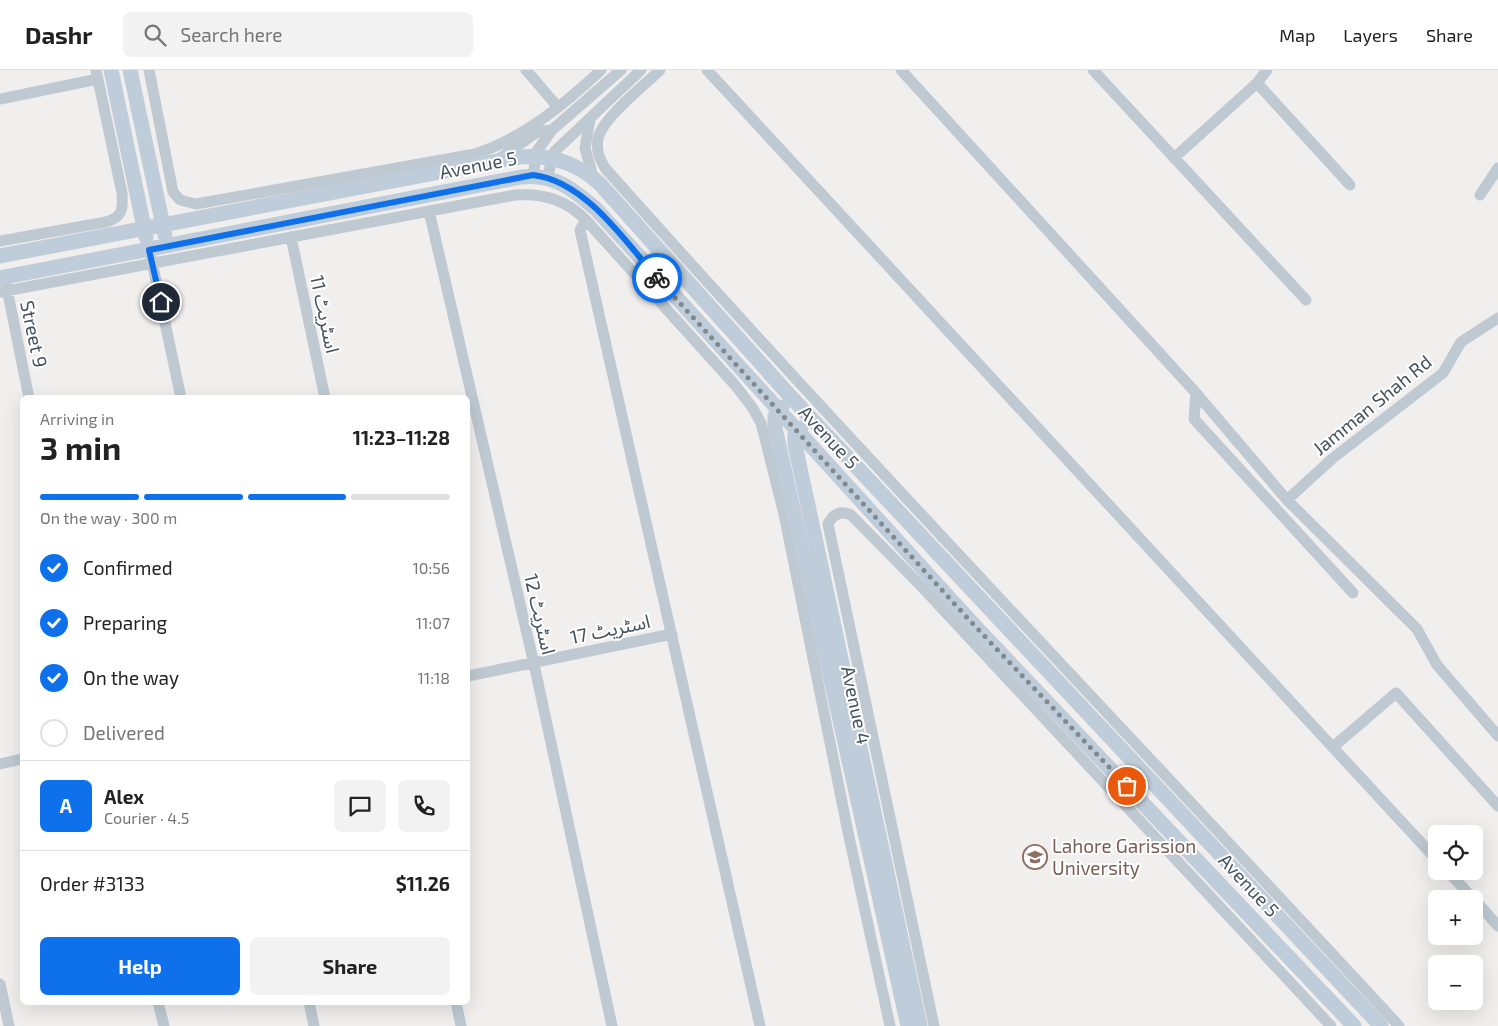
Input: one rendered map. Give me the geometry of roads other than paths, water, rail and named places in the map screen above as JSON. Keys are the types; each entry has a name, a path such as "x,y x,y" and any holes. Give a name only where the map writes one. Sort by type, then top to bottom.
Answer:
{"main road":[{"path":"111,70 129,192 144,229 151,256"},
{"path":"130,70 168,246"},
{"name":"Avenue 5","path":"0,256 108,229 144,229 495,162 536,156 551,158 569,164 593,177 791,397 1381,1026"},
{"name":"Avenue 5","path":"3,285 151,256 168,246 540,176 566,185 596,209 676,300 973,624 1354,1026"},
{"path":"676,300 693,286"},
{"path":"778,412 791,397"},
{"name":"Avenue 4","path":"778,412 774,421 775,428 908,1026"},
{"path":"797,431 811,418"},
{"name":"Avenue 4","path":"797,431 794,438 795,444 920,1026"}],"street":[{"path":"149,70 173,192 180,200 196,204 474,154 511,139 557,106 601,70"},
{"path":"526,70 557,106"},
{"name":"Avenue 5","path":"495,162 537,132 552,130 621,70"},
{"path":"540,176 559,146 641,70"},
{"path":"660,70 601,131 597,148 605,168 703,278 878,468 1399,1026"},
{"path":"707,70 1428,850"},
{"path":"901,70 1196,393 1287,500 1417,629 1437,665 1498,736"},
{"path":"1093,70 1306,300"},
{"path":"1174,158 1257,83 1267,70"},
{"path":"0,98 97,74 129,192 121,214 108,229 0,241"},
{"path":"1257,83 1350,185"},
{"path":"590,119 585,148 593,177"},
{"path":"540,176 536,156 543,140 552,130"},
{"path":"1480,195 1498,168"},
{"path":"180,395 151,256 291,237 529,194 554,198 586,220 734,385 752,407 761,422 784,514 848,832 890,1026"},
{"name":"اسٹریٹ 12","path":"429,211 534,664 612,1026"},
{"path":"586,220 580,230 760,1026"},
{"name":"اسٹریٹ 11","path":"291,237 323,395"},
{"name":"Street 9","path":"3,285 28,395"},
{"name":"Jamman Shah Rd","path":"1287,500 1334,458 1443,373 1461,342 1498,318"},
{"path":"1196,393 1194,419 1353,593"},
{"path":"934,1026 828,524 834,515 840,513 852,515 921,586 1332,1026"},
{"name":"اسٹریٹ 17","path":"470,676 534,664 672,634"},
{"path":"1333,747 1396,693 1498,806"},
{"path":"0,764 20,759"},
{"path":"1456,880 1466,890"},
{"path":"1483,909 1498,926"},
{"path":"0,984 9,1026"},
{"path":"159,1005 164,1026"},
{"path":"310,1005 314,1026"},
{"path":"457,1005 461,1026"}],"place":[{"name":"Lahore Garission University","path":"1035,857"}]}
